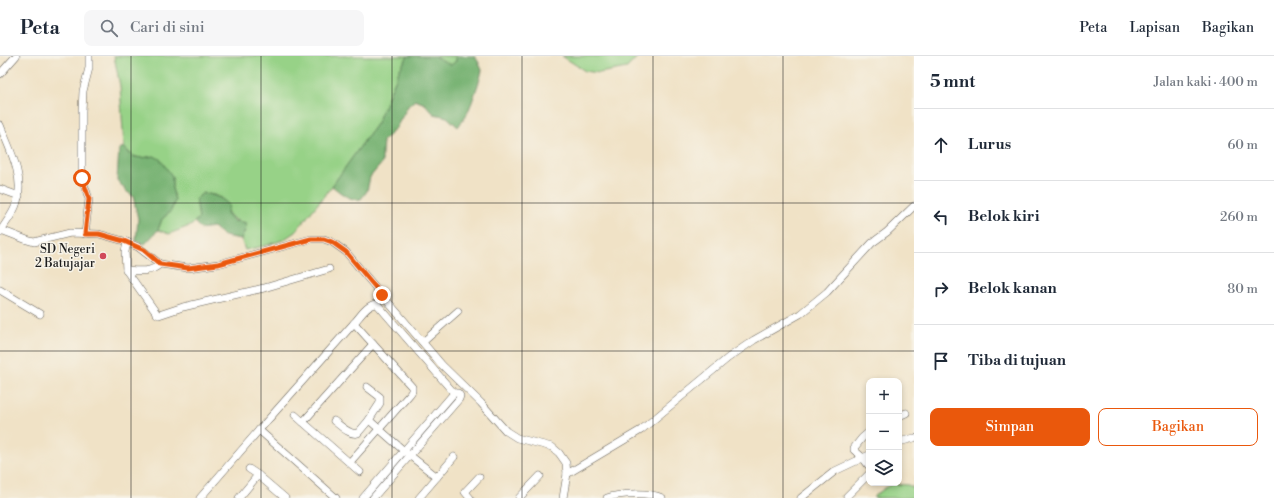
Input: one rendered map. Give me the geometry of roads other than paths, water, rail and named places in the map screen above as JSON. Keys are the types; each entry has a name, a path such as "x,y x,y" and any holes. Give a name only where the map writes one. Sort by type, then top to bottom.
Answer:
{"street":[{"path":"0,74 16,56"},
{"path":"85,234 89,199 82,178 82,111 83,91 89,68 89,56"},
{"path":"0,125 16,169 19,186 17,204 1,231 34,242 70,233 99,234 127,242 144,250 160,264 188,268 218,264 311,239 324,239 332,242 346,252 442,365 476,398 506,431 517,438 552,447 563,458 566,463 567,474 563,498"},
{"path":"0,189 19,196"},
{"path":"567,474 641,430 728,358 754,340 800,314 827,292 872,243 887,232 914,206"},
{"path":"127,242 126,270 159,315 183,307 264,288 329,269"},
{"path":"126,270 155,269 160,264"},
{"path":"0,290 40,314"},
{"path":"200,498 354,323 370,306 377,304 454,394 458,394 460,396 373,498"},
{"path":"423,342 458,311"},
{"path":"350,462 410,394 412,389 412,387 354,323"},
{"path":"303,422 373,344"},
{"path":"334,421 353,434 358,433 379,405 380,400 380,397 367,387"},
{"path":"363,498 403,450 454,394"},
{"path":"295,415 360,472"},
{"path":"369,420 437,477"},
{"path":"259,430 336,498"},
{"path":"866,435 854,448 854,450 866,456"},
{"path":"902,441 914,438"},
{"path":"801,498 834,471 866,456"},
{"path":"419,498 454,457"},
{"path":"249,469 282,497"},
{"path":"238,498 258,476"},
{"path":"519,498 540,476"},
{"path":"465,496 479,477"},
{"path":"847,496 866,477"},
{"path":"607,498 633,494 651,494 662,498"}],"place":[{"name":"SD Negeri 2 Batujajar","path":"103,256"}]}
